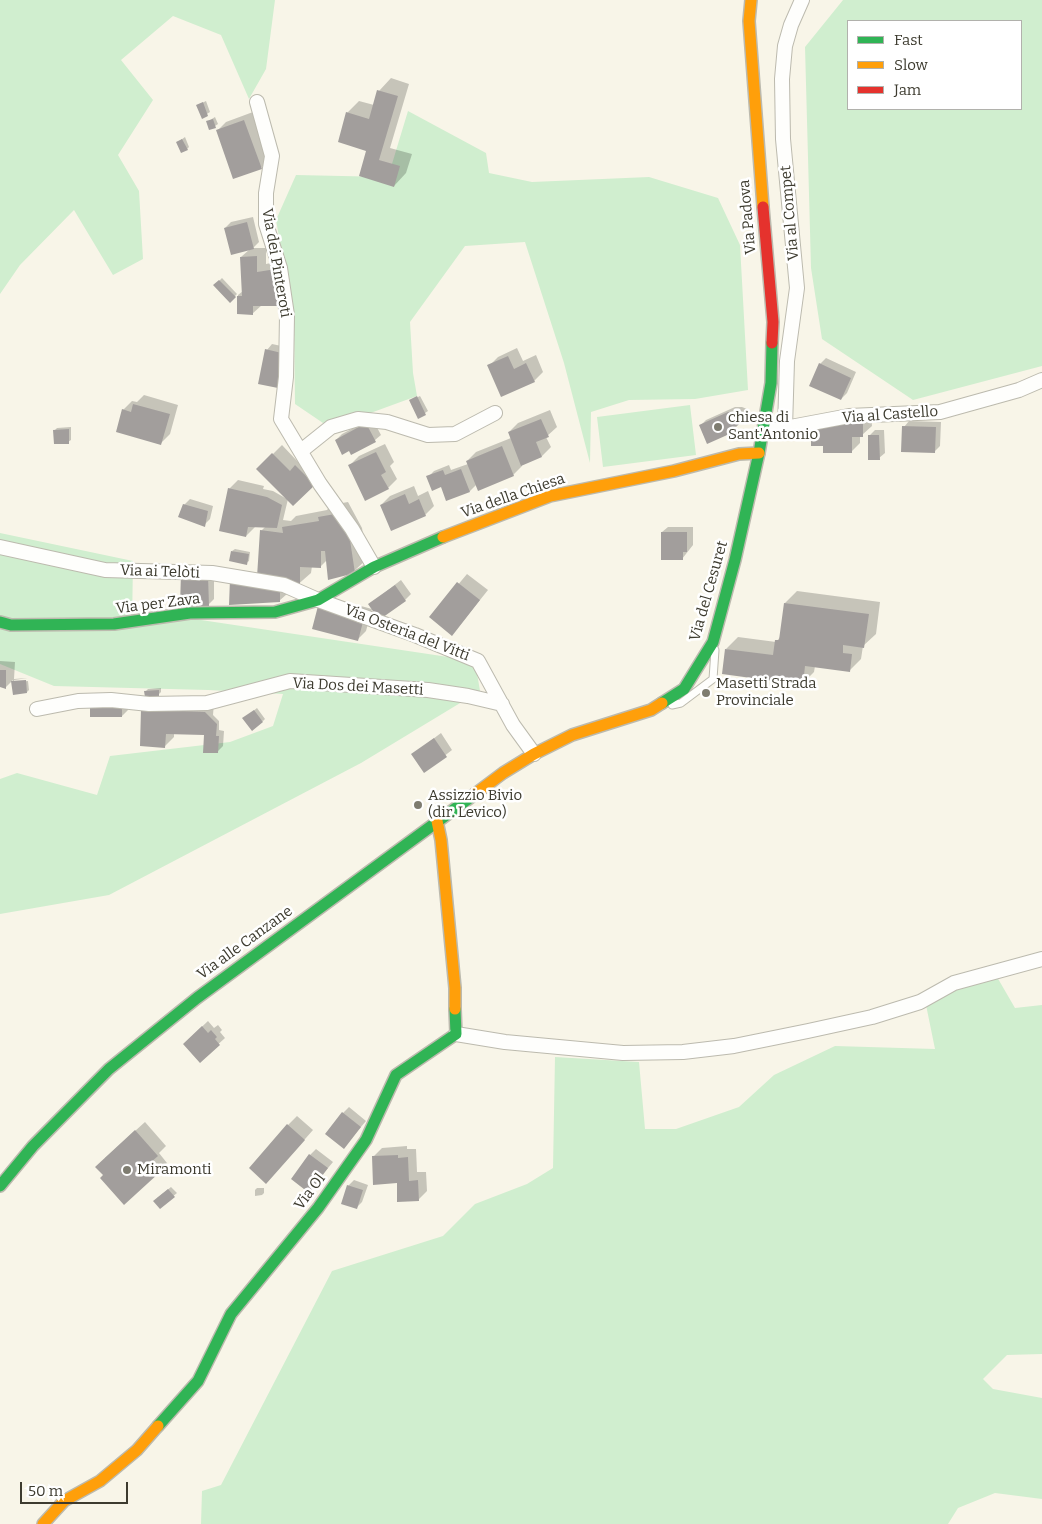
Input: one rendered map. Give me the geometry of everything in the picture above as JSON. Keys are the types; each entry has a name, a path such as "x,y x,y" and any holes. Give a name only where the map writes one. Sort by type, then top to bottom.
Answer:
{"street":[{"name":"Via Padova","path":"751,0 749,21 773,322 771,383 759,453"},
{"name":"Via al Compet","path":"785,428 787,362 797,288 784,158 782,79 785,46 791,25 802,0"},
{"name":"Via dei Pinteroti","path":"257,102 272,156 266,193 266,224 280,268 287,316 286,377 281,419 320,484 352,529 374,568"},
{"name":"Via al Castello","path":"764,432 849,416 940,412 1019,390 1042,380"},
{"path":"301,450 331,427 358,419 387,422 428,435 455,434 495,413"},
{"name":"Via della Chiesa","path":"318,600 374,568 442,537 550,496 674,471 738,454 759,453"},
{"name":"Via del Cesuret","path":"534,754 572,735 651,710 684,689 713,642 735,560 759,453"},
{"name":"Via ai Telòti","path":"0,547 105,570 212,574 284,585 318,600"},
{"name":"Via per Zava","path":"0,622 11,624 114,624 190,613 275,612 318,600"},
{"name":"Via Osteria del Vitti","path":"318,600 415,635 478,661 513,725 534,754"},
{"name":"Via Dos dei Masetti","path":"37,709 78,701 111,700 149,704 207,703 290,682 428,690 468,696 502,704"},
{"name":"Via alle Canzane","path":"0,1186 33,1146 109,1069 197,998 503,773 534,754"},
{"path":"437,821 441,840 454,988 456,1034 505,1042 623,1053 683,1052 734,1046 872,1017 920,1002 954,983 1042,959"},
{"name":"Via Ol","path":"43,1524 64,1501 100,1481 137,1450 198,1381 231,1314 318,1208 366,1140 396,1075 456,1034"}],"lane":[{"path":"651,710 681,703 713,679 715,653 713,642"}],"green space":[{"path":"0,0 275,0 266,69 249,99 221,35 173,16 121,60 153,100 118,155 139,191 143,259 113,275 74,210 20,265 0,294"},
{"path":"843,0 1042,0 1042,366 913,400 822,339 811,268 805,47"},
{"path":"408,111 486,153 489,173 532,182 649,177 718,198 740,245 748,390 695,399 629,400 591,412 590,463 564,363 525,242 465,246 410,322 413,373 417,396 365,415 323,423 295,404 294,319 276,220 296,175 388,177"},
{"path":"690,405 696,455 603,467 597,417"},
{"path":"0,533 133,561 132,625 181,617 475,661 480,691 361,763 109,895 0,914 0,779 17,773 97,795 110,756 230,742 273,726 283,694 54,686 0,664"},
{"path":"997,977 1015,1008 1042,1005 1042,1354 1007,1355 983,1379 993,1389 1042,1398 1042,1499 995,1493 958,1508 948,1524 201,1524 202,1491 221,1485 332,1271 443,1236 475,1204 527,1184 553,1168 555,1057 639,1062 645,1129 676,1129 739,1107 774,1075 835,1046 935,1049 925,1000"}],"building":[{"path":"377,90 398,96 379,160 400,166 394,187 359,176 366,151 338,142 346,112 369,119"},
{"path":"203,102 208,116 202,119 196,105"},
{"path":"213,119 216,128 209,130 206,121"},
{"path":"244,120 262,169 233,179 216,130"},
{"path":"182,139 188,150 181,153 176,142"},
{"path":"247,222 254,249 231,255 224,228"},
{"path":"257,256 257,272 276,269 279,306 253,306 253,315 237,314 237,296 242,296 240,257"},
{"path":"219,280 236,297 230,303 213,285"},
{"path":"265,349 286,354 278,388 258,384"},
{"path":"508,356 514,369 526,363 535,382 501,397 487,365"},
{"path":"819,363 851,378 841,400 809,386"},
{"path":"417,396 426,415 418,419 409,400"},
{"path":"133,404 170,414 161,445 116,432 122,409 131,412"},
{"name":"chiesa di Sant'Antonio","path":"728,412 735,412 741,415 742,420 732,428 734,432 707,444 699,425"},
{"path":"541,419 549,437 536,442 542,457 521,466 508,432"},
{"path":"366,423 376,442 351,455 349,451 342,455 335,440"},
{"path":"834,423 863,423 863,437 852,437 852,453 823,453 823,446 811,446 811,432"},
{"path":"902,426 936,427 935,453 901,452"},
{"path":"69,429 69,444 54,444 53,430"},
{"path":"868,435 879,435 880,460 868,460"},
{"path":"502,446 514,476 478,491 466,461"},
{"path":"376,452 386,472 381,475 389,489 365,501 348,465"},
{"path":"272,453 290,471 295,465 315,485 293,506 256,469"},
{"path":"461,469 470,492 446,501 441,487 432,491 426,476 443,470 445,475"},
{"path":"228,488 267,497 282,505 277,528 248,527 246,537 219,531"},
{"path":"405,494 409,504 419,499 426,516 391,531 380,505"},
{"path":"183,504 208,511 205,527 178,517"},
{"path":"335,514 350,540 355,573 328,580 325,551 321,551 321,568 300,567 300,586 257,577 260,530 283,533 282,527 319,521 318,517"},
{"path":"661,532 687,532 687,552 683,552 683,560 661,560"},
{"path":"231,551 249,554 247,565 229,561"},
{"path":"181,573 208,575 209,606 180,606"},
{"path":"230,579 280,590 280,602 229,605"},
{"path":"457,582 480,600 452,636 429,617"},
{"path":"395,585 406,601 379,620 368,604"},
{"path":"784,603 869,614 864,648 843,645 843,653 852,654 850,672 805,666 803,685 722,674 725,649 773,655 775,640 779,640"},
{"path":"318,606 364,618 358,641 312,629"},
{"path":"0,670 6,670 6,689 0,687"},
{"path":"26,680 27,693 13,695 11,681"},
{"path":"159,690 159,696 145,697 144,691"},
{"path":"90,704 122,704 122,717 90,717"},
{"path":"141,709 205,712 217,724 216,736 219,736 218,753 203,753 204,735 166,734 165,748 140,746"},
{"path":"254,710 263,722 252,731 242,718"},
{"path":"434,738 447,757 424,773 411,754"},
{"path":"202,1026 208,1033 211,1030 217,1037 215,1039 220,1045 200,1063 183,1044"},
{"path":"342,1112 361,1127 344,1149 325,1134"},
{"path":"287,1124 305,1140 266,1184 249,1168"},
{"name":"Miramonti","path":"135,1130 158,1156 150,1163 159,1173 124,1205 100,1178 103,1175 95,1167"},
{"path":"309,1154 328,1168 309,1193 291,1179"},
{"path":"398,1155 398,1158 408,1157 409,1181 418,1180 419,1201 397,1202 397,1183 373,1185 372,1156"},
{"path":"347,1185 363,1190 357,1209 341,1204"},
{"path":"168,1189 175,1197 160,1209 153,1201"}],"traffic: fast":[{"path":"662,703 684,689 713,642 735,560 759,453 771,383 772,343"},
{"path":"0,622 11,625 114,624 190,613 275,612 318,600 374,567 443,537"},
{"path":"0,1186 33,1146 109,1069 197,998 475,794"},
{"path":"158,1426 198,1381 231,1314 318,1208 366,1140 396,1075 456,1034 455,1009"}],"traffic: slow":[{"path":"751,0 749,21 763,207"},
{"path":"443,537 550,496 674,471 739,454 759,453"},
{"path":"475,794 503,773 534,754 572,735 651,710 662,703"},
{"path":"437,821 441,840 455,988 455,1009"},
{"path":"43,1524 64,1501 100,1481 137,1450 158,1426"}],"traffic: jam":[{"path":"763,207 773,322 772,343"}],"place":[{"name":"chiesa di Sant'Antonio","path":"718,427"},
{"name":"Masetti Strada Provinciale","path":"706,693"},
{"name":"Assizzio Bivio (dir. Levico)","path":"418,805"},
{"name":"Miramonti","path":"127,1170"}]}
